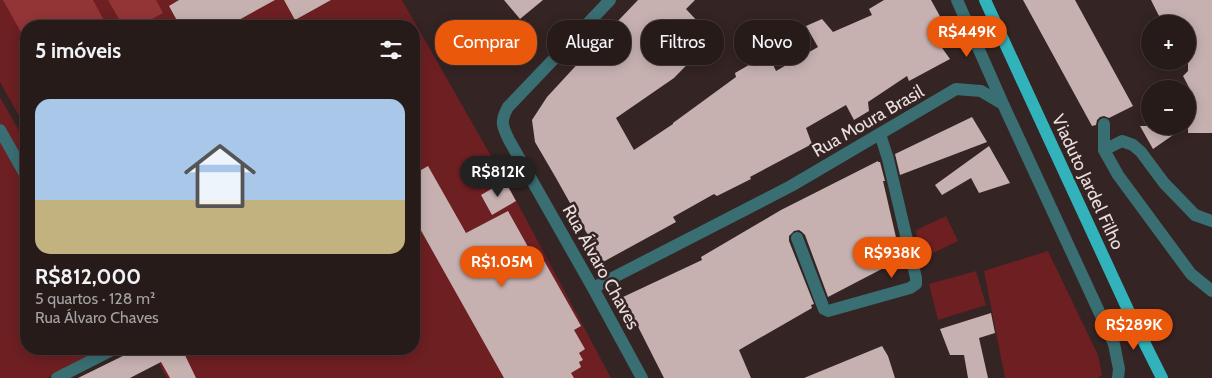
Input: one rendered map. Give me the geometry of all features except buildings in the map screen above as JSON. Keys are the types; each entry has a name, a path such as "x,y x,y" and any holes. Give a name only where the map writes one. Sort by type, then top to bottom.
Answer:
{"main road":[{"name":"Viaduto Jardel Filho","path":"986,0 1162,378"}],"street":[{"name":"Rua Álvaro Chaves","path":"610,0 508,108 502,121 509,140 594,288 642,378"},
{"path":"957,0 1114,344 1119,369 1118,378"},
{"name":"Rua Moura Brasil","path":"594,288 791,186 956,90 981,91 1003,104"},
{"path":"1104,124 1104,150 1118,175 1191,274 1212,291"},
{"path":"0,130 20,165"},
{"path":"797,238 824,309 828,311 910,288 916,284 886,150 880,134"},
{"path":"1104,150 1122,140 1132,145 1141,152 1164,183 1195,215 1212,221"},
{"path":"57,378 102,355"}],"shaded area":[{"path":"0,0 402,0 413,20 20,20 20,117 0,82"},
{"path":"3,0 93,0 104,20 20,20 20,30"},
{"path":"108,0 156,0 163,13 150,20 120,20"},
{"path":"420,32 435,58 435,65 439,65 511,191 611,378 167,378 154,355 420,355"},
{"path":"0,97 20,132 20,355 93,355 47,378 0,378"},
{"path":"946,216 958,241 919,260 916,230"},
{"path":"1048,251 1098,355 1102,375 1098,378 1005,378 984,271"},
{"path":"976,271 986,305 938,320 929,284"}]}
